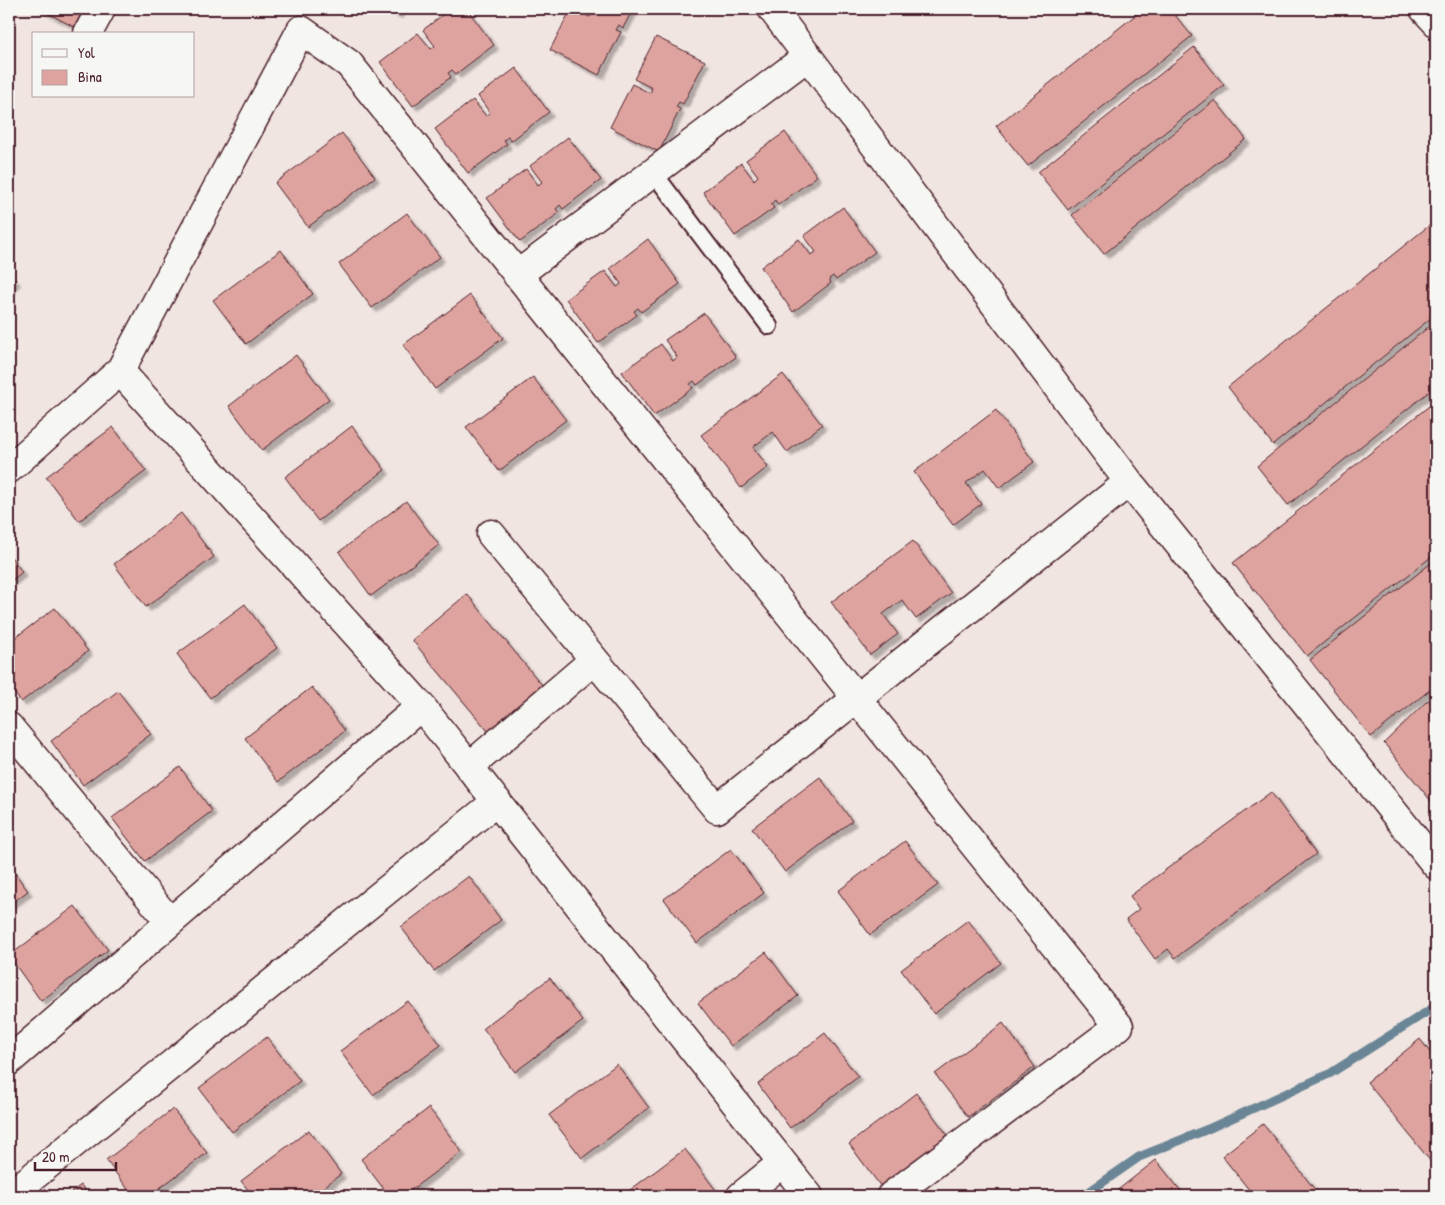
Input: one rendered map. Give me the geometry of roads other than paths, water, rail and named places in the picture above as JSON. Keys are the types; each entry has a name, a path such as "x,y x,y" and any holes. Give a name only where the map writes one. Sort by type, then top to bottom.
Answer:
{"street":[{"path":"89,32 101,9"},
{"path":"772,9 1129,482 1436,865"},
{"path":"1424,9 1436,22"},
{"path":"9,469 120,371 305,19 349,64 1119,1026 891,1196"},
{"path":"517,275 808,56"},
{"path":"120,371 421,706 809,1196"},
{"path":"492,534 717,809 1129,482"},
{"path":"470,767 594,660"},
{"path":"9,1061 421,706"},
{"path":"9,727 170,922"},
{"path":"9,1196 497,802"},
{"path":"741,1196 782,1163"}],"lane":[{"path":"653,172 769,326"}],"waterway":[{"path":"1083,1196 1139,1157 1208,1129 1331,1073 1436,1006"}]}
